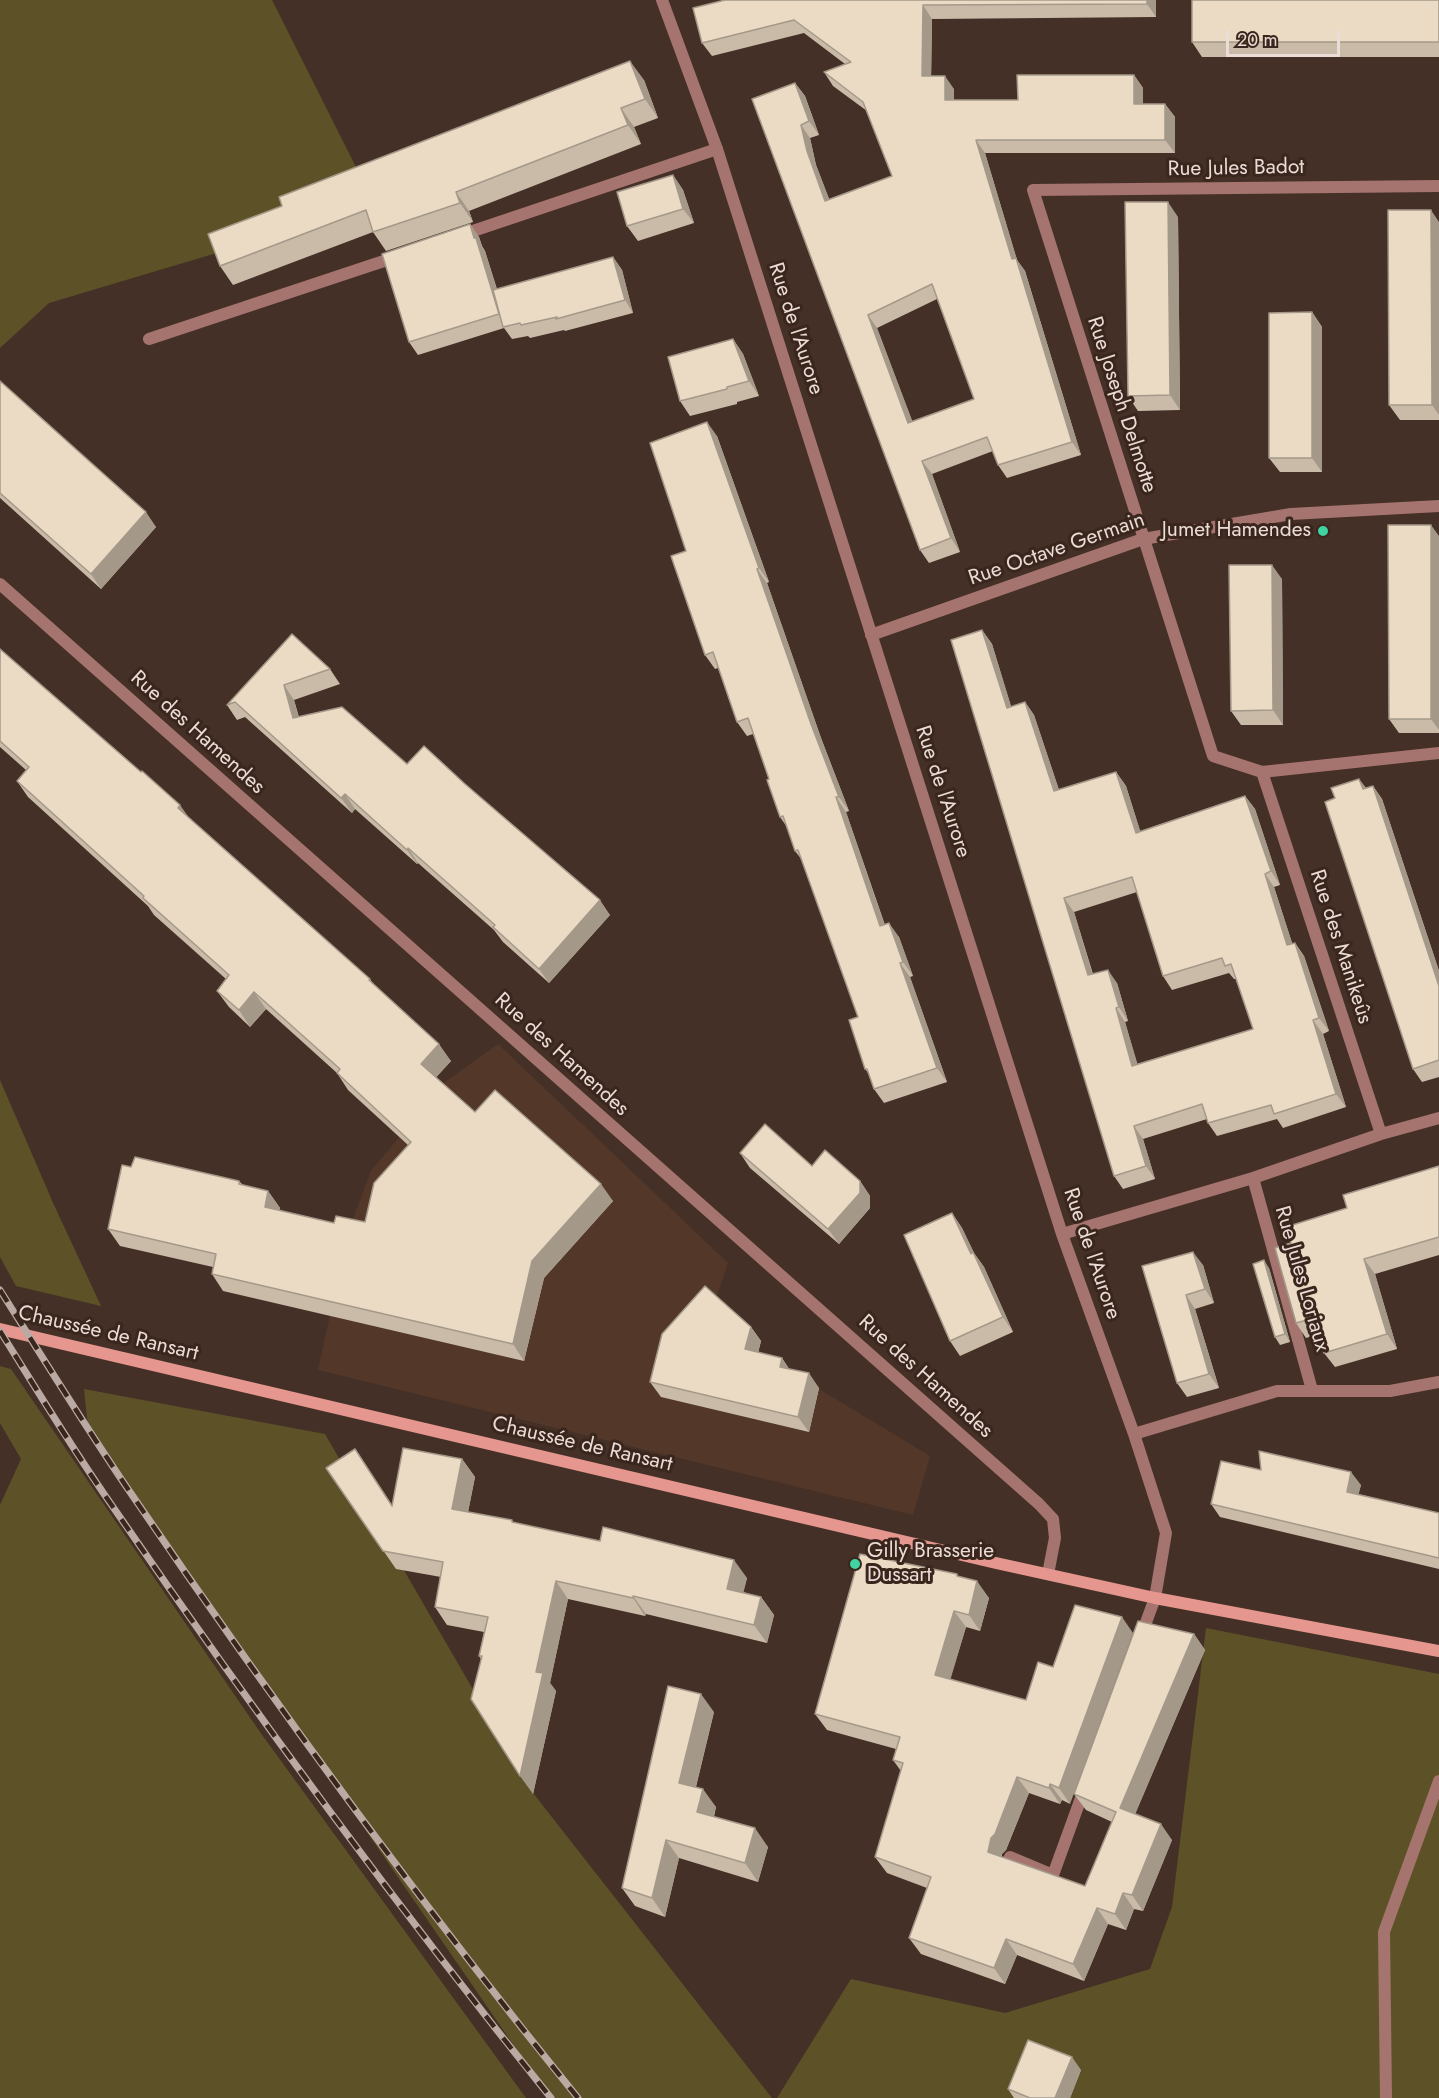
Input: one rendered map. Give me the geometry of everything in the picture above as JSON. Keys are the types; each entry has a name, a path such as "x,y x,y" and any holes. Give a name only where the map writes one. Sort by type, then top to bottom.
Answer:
{"main road":[{"name":"Chaussée de Ransart","path":"0,1329 1155,1598 1439,1651"}],"street":[{"name":"Rue de l'Aurore","path":"662,0 717,149 1062,1234 1134,1434 1166,1533 1155,1598 1138,1642"},
{"path":"445,240 717,149"},
{"name":"Rue Jules Badot","path":"1033,190 1439,186"},
{"name":"Rue Joseph Delmotte","path":"1033,190 1213,756 1262,772 1439,753"},
{"path":"149,339 411,252"},
{"name":"Rue Octave Germain","path":"872,634 1143,539 1291,514 1439,506"},
{"name":"Rue des Hamendes","path":"0,584 1039,1504 1053,1519 1055,1538 1048,1574"},
{"name":"Rue des Manikeûs","path":"1262,772 1381,1134"},
{"path":"1062,1234 1253,1178 1381,1134 1439,1118"},
{"name":"Rue Jules Loriaux","path":"1253,1178 1312,1390"},
{"path":"1134,1434 1277,1391 1390,1391 1439,1382"},
{"path":"1010,1857 1053,1875 1089,1775"},
{"path":"1386,2098 1384,1932 1439,1781"}],"shaded area":[{"path":"0,0 272,0 366,187 277,235 49,303 0,348"},
{"path":"498,1044 728,1263 715,1301 761,1341 756,1363 791,1381 819,1389 930,1456 913,1515 318,1370 348,1232 371,1171 445,1082"},
{"path":"0,1080 101,1306 16,1286 0,1257"},
{"path":"0,1366 11,1369 260,1732 526,2098 0,2098 0,1505 21,1459 0,1423"},
{"path":"84,1389 325,1434 533,1793 772,2098 550,2098 88,1427"},
{"path":"1206,1628 1439,1674 1439,2098 777,2098 851,1979 1005,2013 1150,1969 1172,1907"}],"building":[{"path":"725,0 1147,0 1147,4 923,5 922,76 945,76 945,100 1018,100 1017,75 1134,75 1134,104 1165,104 1165,140 976,140 1012,259 1016,258 1072,442 998,465 987,437 922,461 951,538 920,550 752,99 795,83 809,121 801,125 807,151 825,201 892,176 863,102 824,72 851,62 794,20 702,43 693,8","holes":["932,284 974,399 908,423 868,315"]},
{"path":"1192,0 1439,0 1439,42 1192,42"},
{"path":"630,61 645,99 621,108 628,125 456,192 460,203 373,232 366,210 220,266 208,234 282,206 279,197"},
{"path":"673,175 683,209 627,226 617,192"},
{"path":"1125,202 1168,202 1170,395 1128,396"},
{"path":"1388,210 1431,210 1432,405 1389,405"},
{"path":"470,224 499,314 409,342 382,254"},
{"path":"613,257 625,300 556,319 557,317 503,327 493,290"},
{"path":"1312,312 1312,458 1269,458 1269,313"},
{"path":"733,339 749,381 680,401 668,357"},
{"path":"0,381 146,512 91,574 0,493"},
{"path":"707,422 811,724 839,797 836,797 880,926 889,923 903,962 900,963 937,1068 874,1089 849,1020 858,1017 798,850 795,851 783,816 780,817 748,718 737,722 713,652 705,655 671,556 686,551 650,443"},
{"path":"1388,525 1431,525 1431,719 1389,719"},
{"path":"1229,565 1272,565 1273,710 1231,711"},
{"path":"982,630 1007,708 1025,702 1054,791 1116,772 1136,833 1245,796 1271,871 1265,874 1287,945 1295,943 1319,1018 1313,1020 1336,1094 1274,1114 1271,1105 1208,1123 1202,1104 1134,1126 1146,1166 1114,1176 951,640","holes":["1132,877 1163,976 1222,958 1225,966 1231,964 1253,1029 1132,1066 1108,970 1088,975 1064,898"]},
{"path":"292,634 330,669 284,685 293,718 342,707 407,764 424,746 600,900 539,969 493,927 495,925 345,794 341,798 235,702 227,705"},
{"path":"0,649 180,805 178,808 370,979 439,1044 421,1064 475,1112 495,1090 601,1184 532,1261 513,1344 212,1274 216,1254 108,1229 122,1165 131,1167 135,1157 239,1181 239,1184 268,1191 265,1207 334,1223 336,1216 365,1222 374,1183 411,1142 337,1073 340,1069 254,992 239,1010 217,991 229,975 17,781 29,767 0,741"},
{"path":"1359,779 1363,789 1373,786 1439,986 1439,1060 1413,1069 1325,802 1335,798 1331,788"},
{"path":"765,1124 812,1166 825,1150 860,1181 860,1193 828,1229 740,1153"},
{"path":"1439,1166 1439,1237 1364,1259 1387,1334 1324,1353 1314,1318 1296,1323 1275,1248 1291,1243 1286,1227 1347,1208 1343,1195"},
{"path":"952,1213 1003,1317 950,1341 904,1235"},
{"path":"1193,1252 1205,1289 1186,1295 1209,1374 1177,1383 1142,1266"},
{"path":"1264,1260 1285,1334 1275,1337 1253,1264"},
{"path":"705,1286 751,1327 745,1349 782,1358 780,1367 809,1373 798,1417 650,1382 662,1334"},
{"path":"403,1448 462,1459 452,1509 512,1520 512,1522 600,1541 603,1527 734,1560 727,1589 761,1597 754,1625 633,1596 633,1598 556,1581 536,1672 543,1673 520,1776 471,1699 482,1656 479,1656 488,1617 435,1607 443,1562 383,1551 326,1468 355,1449 392,1506"},
{"path":"1259,1451 1351,1472 1347,1492 1439,1513 1439,1558 1211,1504 1221,1461 1261,1470"},
{"path":"860,1554 957,1574 957,1576 977,1581 969,1615 954,1611 935,1675 1026,1700 1038,1662 1053,1667 1075,1605 1122,1617 1059,1788 1050,1784 1049,1788 1017,1777 995,1834 991,1838 988,1852 1085,1886 1116,1812 1074,1794 1138,1621 1194,1634 1120,1808 1161,1824 1132,1895 1123,1893 1115,1914 1097,1908 1073,1964 1006,1939 994,1968 909,1938 931,1877 875,1857 903,1763 893,1760 900,1737 815,1714"},
{"path":"668,1686 701,1694 679,1783 703,1789 697,1812 755,1828 745,1863 666,1840 652,1898 622,1888"},
{"path":"1028,2040 1072,2057 1055,2098 1030,2098 1008,2089"}],"railway":[{"path":"0,1290 80,1417 237,1647 404,1875 578,2098"},
{"path":"0,1331 98,1485 218,1657 326,1807 437,1954 551,2098"}],"place":[{"name":"Jumet Hamendes","path":"1323,531"},
{"name":"Gilly Brasserie Dussart","path":"855,1564"}]}
